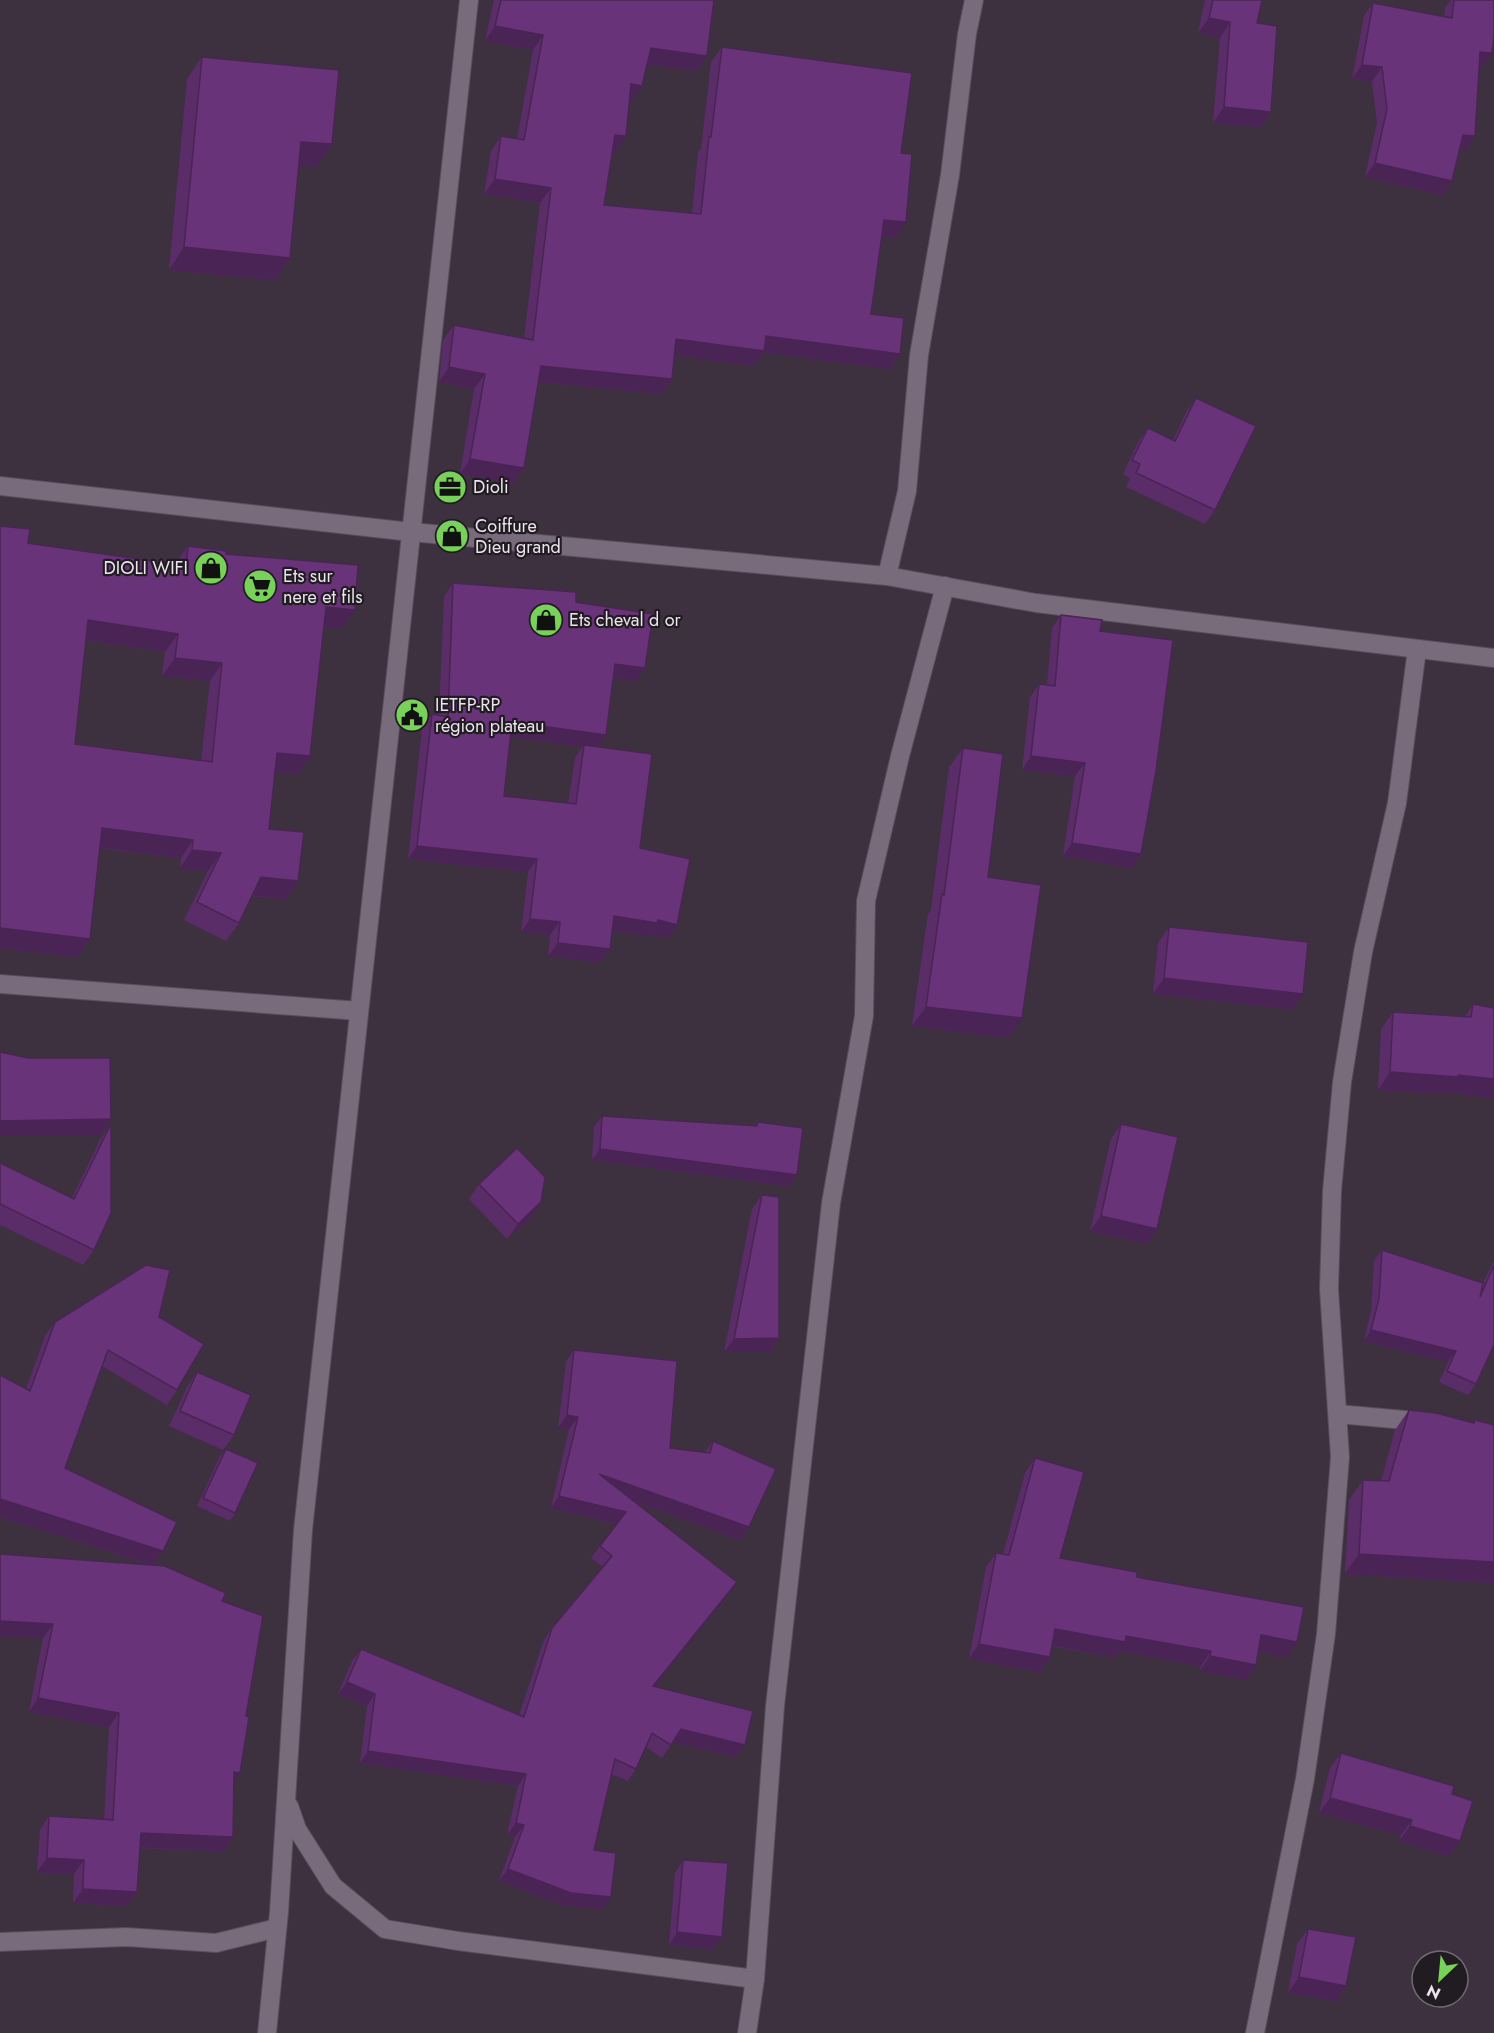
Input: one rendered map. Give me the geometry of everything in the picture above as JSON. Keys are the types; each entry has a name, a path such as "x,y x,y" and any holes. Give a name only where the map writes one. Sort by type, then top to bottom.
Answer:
{"street":[{"path":"267,2033 277,1928 303,1530 470,0"},
{"path":"887,576 907,491 919,355 950,175 967,34 974,0"},
{"path":"0,486 411,532 887,576 1036,603 1494,658"},
{"path":"747,2033 754,1979 775,1706 828,1226 864,1016 866,901 900,756 945,586"},
{"path":"1255,2033 1305,1779 1326,1634 1340,1457 1329,1289 1332,1191 1342,1082 1363,952 1397,803 1417,649"},
{"path":"0,984 359,1011"},
{"path":"1338,1414 1441,1423"},
{"path":"286,1798 297,1829 333,1886 385,1929 458,1941 754,1979"},
{"path":"0,1942 126,1938 216,1943 277,1928"}],"building":[{"path":"501,0 714,0 707,56 651,48 642,86 631,84 626,136 615,135 604,205 701,214 722,47 912,73 901,153 912,154 906,222 884,220 871,314 904,318 900,354 766,336 764,351 676,339 672,379 541,366 524,468 470,459 485,374 449,367 454,325 533,340 551,188 495,179 501,136 524,140 543,35 495,26"},
{"path":"1213,0 1262,0 1257,23 1277,26 1271,112 1224,107 1230,22 1209,18"},
{"path":"1454,0 1494,0 1492,53 1480,52 1475,136 1463,135 1452,181 1375,163 1387,109 1382,67 1362,65 1373,3 1452,18"},
{"path":"202,57 339,70 332,144 301,142 290,258 184,247"},
{"path":"1196,398 1256,426 1215,510 1136,473 1140,464 1132,460 1148,428 1175,441"},
{"path":"0,526 30,529 28,543 186,566 188,546 226,551 226,554 358,565 355,610 326,607 310,756 277,753 269,829 304,832 298,881 261,877 239,923 197,902 221,853 192,850 193,840 102,828 90,939 0,928","holes":["88,620 178,634 175,658 222,663 212,762 75,744"]},
{"path":"453,583 576,592 576,602 653,614 645,668 615,664 606,735 512,722 504,796 576,804 584,745 652,754 640,848 690,859 677,925 658,920 657,923 614,916 610,949 558,943 560,922 530,919 537,859 417,846 432,714 448,717"},
{"path":"1061,615 1102,620 1100,631 1173,640 1156,771 1141,854 1072,843 1085,763 1031,756 1039,684 1055,686"},
{"path":"963,748 1003,754 988,877 1041,885 1022,1018 926,1007 942,894 944,895"},
{"path":"1169,927 1308,942 1303,994 1164,978"},
{"path":"1473,1004 1494,1008 1494,1079 1390,1072 1393,1012 1471,1017"},
{"path":"0,1052 28,1058 110,1058 111,1119 0,1121"},
{"path":"602,1116 757,1126 758,1122 803,1128 797,1175 600,1149"},
{"path":"111,1124 111,1213 94,1250 0,1204 0,1163 74,1199"},
{"path":"1121,1124 1178,1137 1157,1229 1101,1216"},
{"path":"517,1148 545,1177 541,1202 518,1224 479,1184"},
{"path":"762,1195 779,1197 779,1338 734,1339"},
{"path":"1382,1250 1483,1283 1480,1297 1494,1265 1494,1345 1476,1384 1447,1371 1456,1351 1371,1330 1379,1299"},
{"path":"146,1265 170,1270 159,1317 204,1344 177,1390 108,1350 65,1468 177,1522 163,1551 0,1499 0,1375 30,1391 55,1322"},
{"path":"574,1350 677,1361 670,1448 710,1453 713,1441 776,1469 749,1527 599,1474 737,1582 653,1686 753,1711 745,1745 681,1729 671,1745 652,1733 636,1769 615,1759 594,1850 616,1853 611,1897 571,1893 508,1869 524,1825 516,1823 526,1774 368,1751 375,1694 347,1682 361,1649 524,1717 552,1628 612,1556 600,1546 626,1512 559,1496 578,1417 567,1415"},
{"path":"197,1372 251,1395 234,1435 180,1411"},
{"path":"1409,1410 1494,1425 1494,1562 1359,1554 1363,1480 1389,1481"},
{"path":"226,1449 258,1463 235,1513 203,1498"},
{"path":"1035,1458 1084,1472 1060,1558 1137,1572 1137,1577 1304,1607 1297,1642 1261,1635 1256,1665 1210,1656 1211,1651 1126,1636 1125,1642 1055,1629 1050,1657 979,1644 996,1553 1009,1555"},
{"path":"0,1554 165,1566 226,1593 222,1601 263,1616 246,1716 249,1717 240,1773 234,1772 233,1837 141,1833 137,1892 83,1889 84,1860 47,1858 49,1816 113,1820 119,1713 38,1698 53,1624 0,1621"},
{"path":"1341,1753 1454,1786 1452,1794 1473,1801 1460,1841 1410,1826 1412,1820 1330,1798"},
{"path":"683,1860 728,1863 722,1937 677,1932"},
{"path":"1308,1929 1356,1937 1346,1986 1299,1977"}],"place":[{"name":"Dioli","path":"450,487"},
{"name":"Coiffure Dieu grand","path":"452,536"},
{"name":"DIOLI WIFI","path":"211,568"},
{"name":"Ets sur nere et fils","path":"260,586"},
{"name":"Ets cheval d or","path":"546,620"},
{"name":"IETFP-RP région plateau","path":"412,715"}]}
